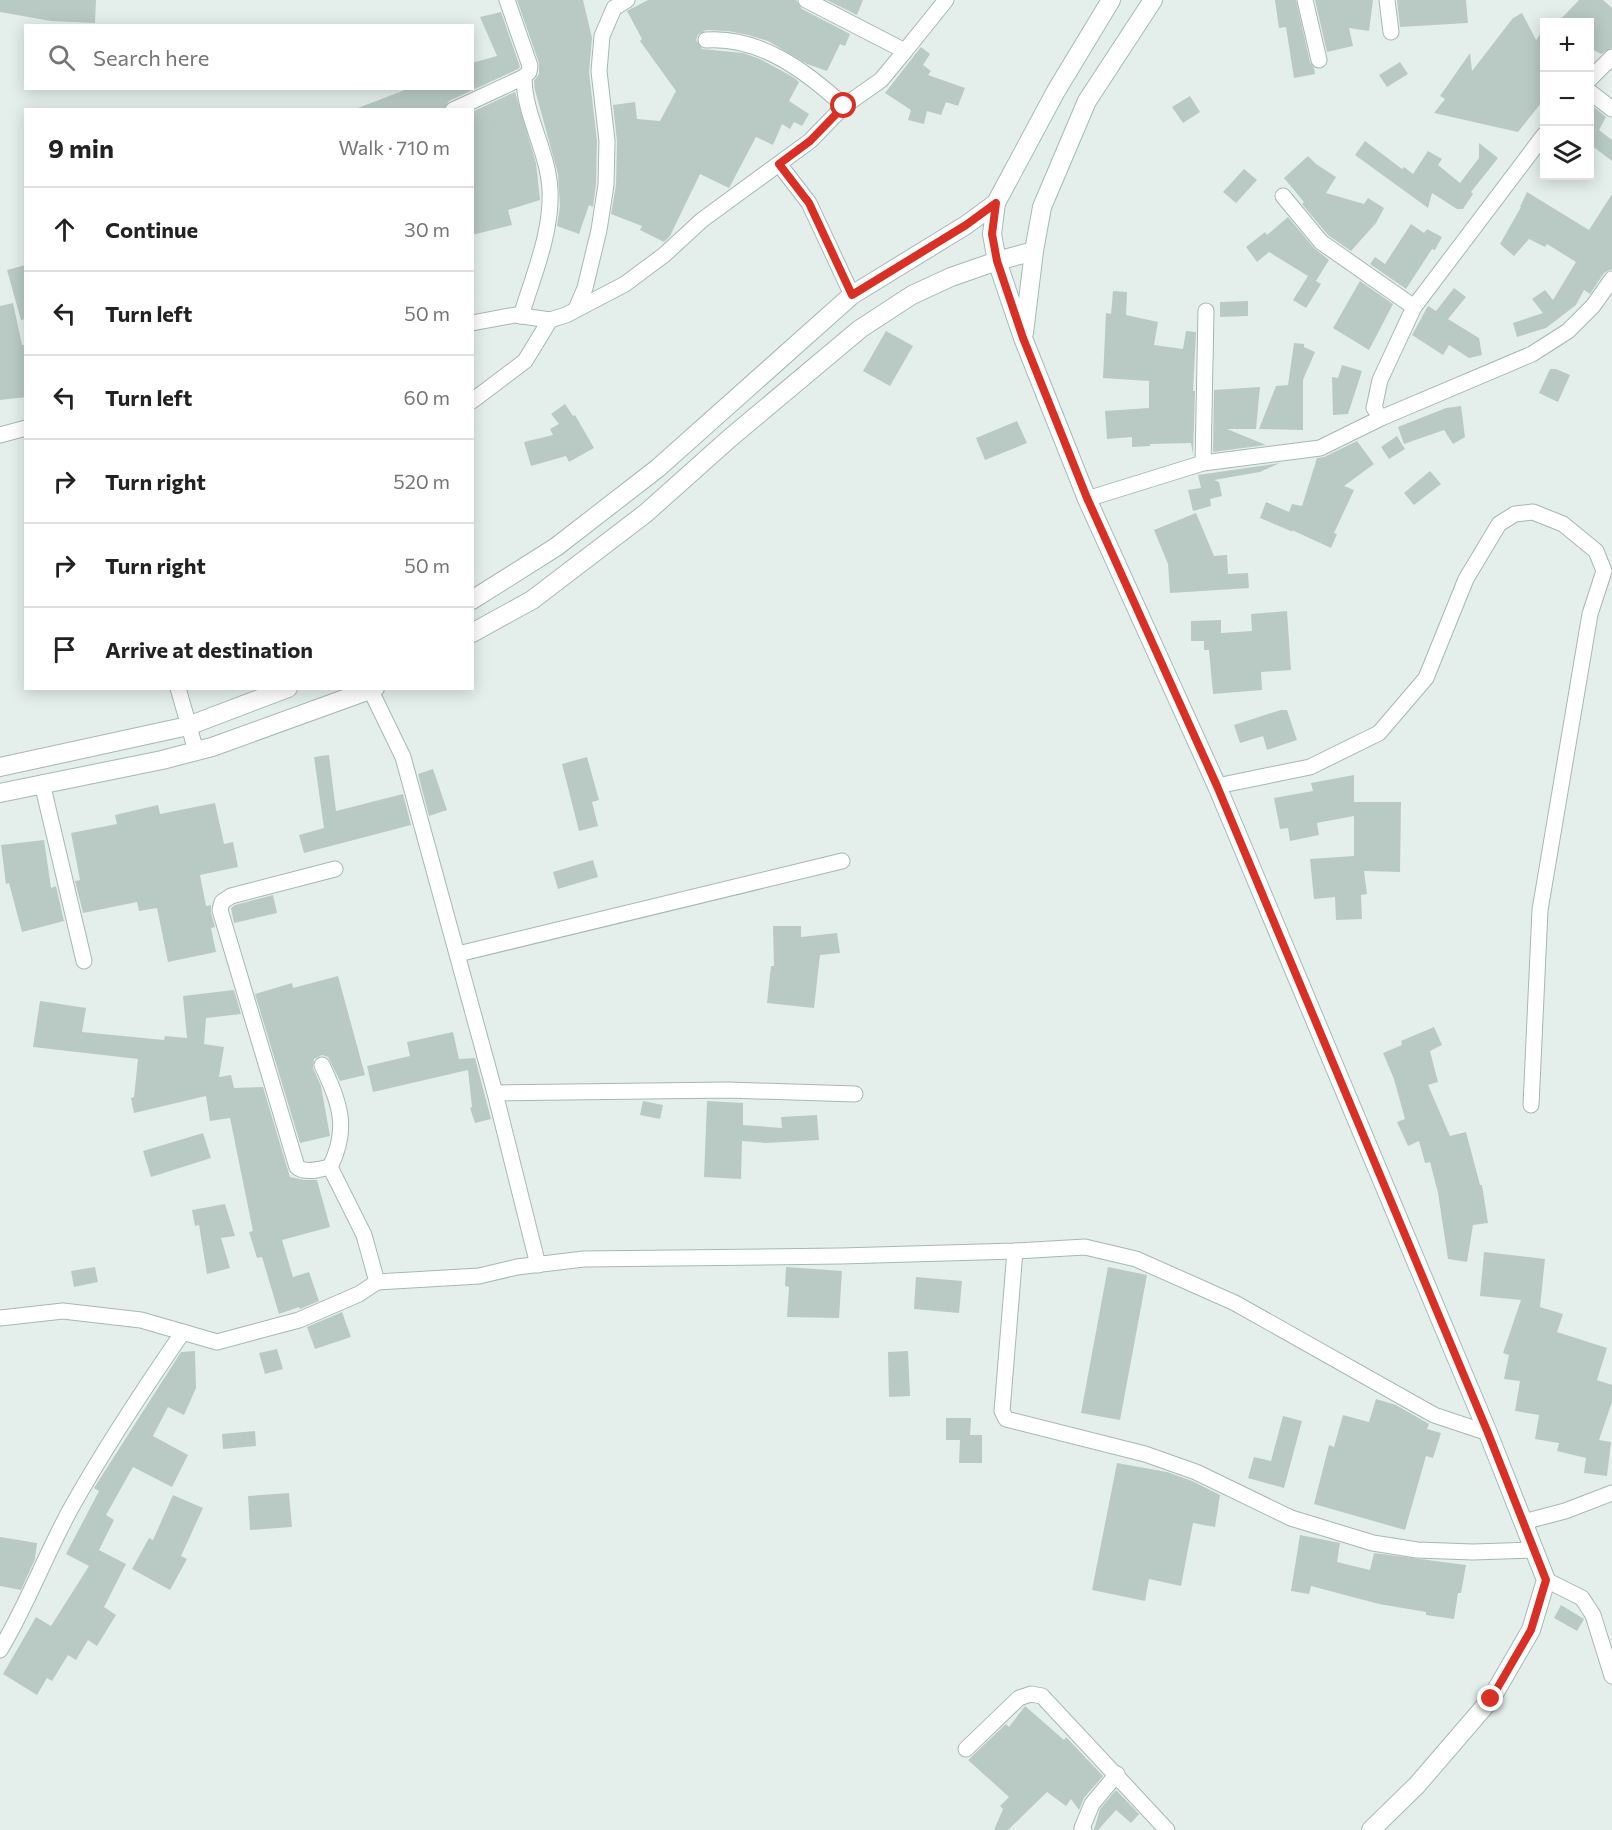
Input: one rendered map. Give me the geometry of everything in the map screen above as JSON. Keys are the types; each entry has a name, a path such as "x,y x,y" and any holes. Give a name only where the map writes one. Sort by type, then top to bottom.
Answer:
{"main road":[{"path":"1111,0 1056,91 996,203 992,234 997,261 1023,338 1087,498 1217,786 1488,1433 1546,1580 1531,1630 1491,1699 1417,1785 1371,1830"},
{"path":"1023,338 1042,207 1087,101 1153,0"},
{"path":"474,599 556,547 658,468 852,295 966,225 996,203"},
{"path":"474,632 532,600 646,513 860,329 912,295 951,277 1034,251"},
{"path":"0,767 188,726 283,690"},
{"path":"0,793 196,751 373,690"}],"street":[{"path":"457,108 524,77 529,72 530,66 507,0"},
{"path":"576,309 585,288 606,185 607,141 599,71 602,36 614,8 627,0"},
{"path":"806,0 905,51"},
{"path":"474,323 521,316 550,320 625,284 664,255 702,220 810,141 844,106 881,80 946,0"},
{"path":"1305,0 1319,60"},
{"path":"1387,0 1391,32"},
{"path":"706,40 735,40 761,48 806,73 844,106"},
{"path":"1594,75 1612,57"},
{"path":"521,316 547,233 550,189 542,150 528,110 524,77"},
{"path":"1594,95 1612,109"},
{"path":"1381,418 1374,408 1380,380 1414,307 1540,142"},
{"path":"779,164 809,203 852,295"},
{"path":"1283,196 1321,242 1414,307"},
{"path":"1087,498 1203,463 1320,448 1381,418 1532,354 1568,331 1593,306 1612,279"},
{"path":"1203,463 1206,311"},
{"path":"474,399 525,361 550,320"},
{"path":"0,435 24,429"},
{"path":"1217,786 1310,767 1378,733 1426,678 1466,579 1499,524 1515,514 1533,512 1563,524 1596,551 1604,571 1590,614 1540,910 1531,1105"},
{"path":"179,690 196,751"},
{"path":"373,690 403,757 458,954 538,1264"},
{"path":"42,783 84,961"},
{"path":"458,954 842,861"},
{"path":"330,1167 306,1171 297,1167 220,910 222,902 231,896 335,869"},
{"path":"322,1065 338,1100 341,1124 338,1151 330,1167"},
{"path":"495,1093 728,1090 855,1094"},
{"path":"330,1167 364,1235 377,1282"},
{"path":"0,1318 63,1311 141,1320 217,1342 299,1320 359,1294 377,1282 479,1276 538,1264 584,1259 841,1256 1085,1247 1136,1259 1235,1303 1434,1415 1488,1433"},
{"path":"1015,1251 1002,1411 1006,1419 1145,1454 1197,1472 1291,1518 1372,1543 1418,1550 1473,1552 1535,1550"},
{"path":"0,1650 16,1623 69,1511 135,1401 183,1332"},
{"path":"1523,1522 1612,1493"},
{"path":"1546,1580 1582,1598 1593,1615 1612,1676"},
{"path":"966,1749 1019,1698 1031,1694 1042,1696 1167,1830"},
{"path":"1084,1830 1082,1828 1092,1804 1117,1774"}],"building":[{"path":"0,0 96,0 95,23 51,21 0,12"},
{"path":"517,0 583,0 592,38 589,72 597,141 593,207 589,205 579,234 557,226 560,206 558,174 534,81 539,74 539,63"},
{"path":"648,0 796,0 802,9 850,34 845,46 840,44 827,71 807,64 768,41 748,35 706,30 698,35 696,40 702,49 743,53 760,59 793,77 799,82 789,101 809,114 802,126 794,122 790,129 782,124 773,145 756,137 729,188 700,174 670,236 664,242 640,230 642,226 611,214 616,185 617,141 613,105 635,102 637,119 660,121 676,91 640,41 642,39 627,11"},
{"path":"827,0 863,0 857,15"},
{"path":"1275,0 1296,0 1310,62 1315,74 1294,78 1286,27 1279,28"},
{"path":"1315,0 1373,0 1369,31 1349,28 1353,46 1327,52"},
{"path":"1397,0 1466,0 1468,23 1400,27"},
{"path":"1579,0 1603,0 1612,8 1612,48 1601,54 1594,50 1594,18 1562,18"},
{"path":"501,12 520,67 474,89 474,62 497,56 480,17"},
{"path":"1522,13 1536,40 1540,35 1540,104 1518,132 1434,113 1445,99 1440,96 1470,53 1472,71 1513,18"},
{"path":"921,47 930,54 923,65 931,71 928,75 965,88 958,106 946,102 941,115 927,111 924,124 908,120 911,110 885,93"},
{"path":"1400,62 1408,74 1387,87 1379,75"},
{"path":"405,90 473,90 449,101 444,108 358,108"},
{"path":"515,92 536,163 540,200 508,210 512,225 474,234 474,111"},
{"path":"1190,96 1200,112 1183,123 1172,107"},
{"path":"1594,107 1606,117 1599,130 1612,140 1612,161 1594,147"},
{"path":"1365,141 1402,169 1404,167 1413,174 1428,151 1442,159 1438,165 1460,183 1479,158 1479,143 1498,158 1471,192 1473,194 1463,209 1457,209 1432,193 1428,208 1355,155"},
{"path":"1308,156 1336,177 1326,193 1364,204 1368,198 1384,208 1376,223 1351,251 1328,235 1284,178"},
{"path":"1244,169 1257,180 1236,203 1223,192"},
{"path":"1527,192 1589,230 1612,194 1612,269 1604,273 1590,294 1584,290 1576,305 1546,328 1517,337 1513,323 1543,313 1532,299 1545,290 1553,300 1576,262 1547,244 1545,247 1529,239 1514,256 1500,244"},
{"path":"1288,217 1314,248 1329,260 1316,281 1269,252 1257,262 1246,247 1265,232 1267,235"},
{"path":"1411,224 1424,233 1427,229 1442,237 1406,289 1370,264 1375,257 1385,264"},
{"path":"24,266 24,319 21,320 7,270"},
{"path":"1308,276 1321,284 1306,308 1293,300"},
{"path":"1360,281 1393,304 1369,350 1333,328"},
{"path":"1454,288 1466,297 1448,319 1479,338 1482,355 1469,358 1449,345 1443,355 1412,335 1428,306 1436,311"},
{"path":"1113,291 1127,292 1126,315 1158,322 1154,345 1183,349 1186,331 1196,332 1193,454 1191,443 1132,447 1132,437 1107,439 1105,411 1149,408 1149,381 1103,378 1106,313 1111,314"},
{"path":"1248,301 1248,316 1220,317 1220,302"},
{"path":"13,303 22,345 24,345 24,397 0,400 0,306"},
{"path":"886,331 913,346 890,386 863,371"},
{"path":"1294,343 1304,344 1304,347 1315,352 1303,380 1303,430 1259,429 1276,386 1288,385"},
{"path":"1342,365 1362,371 1348,414 1333,415 1332,377 1338,378"},
{"path":"1550,369 1570,375 1558,402 1539,393"},
{"path":"1260,387 1256,429 1227,429 1266,445 1213,452 1214,390"},
{"path":"565,404 573,416 575,415 594,448 569,462 566,456 531,466 524,442 553,435 550,429 559,424 551,414"},
{"path":"1461,406 1465,437 1453,444 1444,430 1404,444 1398,427 1446,408"},
{"path":"1017,421 1027,443 985,460 976,438"},
{"path":"1397,436 1405,449 1389,459 1381,447"},
{"path":"1357,441 1374,464 1344,486 1354,490 1334,533 1337,534 1331,548 1260,518 1266,502 1289,512 1292,504 1302,506 1317,458 1324,457"},
{"path":"1280,463 1260,472 1214,480 1219,482 1222,496 1210,499 1211,506 1193,511 1188,490 1201,488 1198,475"},
{"path":"1430,471 1441,484 1414,505 1404,493"},
{"path":"1196,513 1214,556 1227,555 1228,574 1248,573 1249,588 1170,593 1168,564 1154,530"},
{"path":"1287,611 1291,670 1261,672 1262,690 1213,694 1209,650 1204,650 1204,641 1191,641 1191,621 1221,620 1221,633 1252,631 1251,614"},
{"path":"1287,710 1297,740 1267,750 1263,736 1240,743 1234,725"},
{"path":"329,755 336,811 403,794 411,825 304,853 299,835 324,828 314,757"},
{"path":"587,757 599,800 592,802 598,826 579,831 562,764"},
{"path":"433,769 447,810 429,816 418,774"},
{"path":"1354,775 1354,802 1401,802 1400,872 1364,871 1367,894 1361,895 1362,919 1336,920 1335,897 1314,899 1310,859 1354,856 1354,816 1317,823 1319,835 1290,841 1288,828 1280,829 1274,798 1313,791 1311,783"},
{"path":"215,803 224,844 233,842 238,867 200,875 206,906 211,905 215,927 211,928 216,952 168,962 157,908 139,911 137,902 83,913 75,881 80,880 71,833 117,824 115,815 158,805 160,814"},
{"path":"44,840 51,888 56,886 64,921 22,932 9,883 6,884 1,845"},
{"path":"593,860 598,877 558,889 553,872"},
{"path":"273,895 277,913 234,923 231,908 235,905"},
{"path":"773,926 801,926 801,937 837,933 840,953 820,955 814,1008 767,1003 771,966 774,966"},
{"path":"338,976 365,1075 340,1081 328,1057 322,1055 314,1059 313,1068 321,1086 330,1136 300,1143 255,994 292,983 293,988"},
{"path":"234,990 241,1014 206,1018 204,1044 224,1047 219,1077 231,1075 234,1088 263,1087 290,1177 317,1180 330,1227 282,1240 293,1277 309,1272 319,1301 279,1314 262,1257 257,1258 249,1232 253,1231 230,1118 210,1121 206,1096 134,1113 131,1098 134,1097 138,1059 33,1047 40,1001 86,1008 82,1032 164,1040 165,1036 187,1038 183,996"},
{"path":"1434,1027 1442,1045 1430,1051 1438,1082 1428,1085 1450,1136 1466,1132 1480,1185 1482,1185 1488,1223 1473,1225 1467,1262 1448,1259 1438,1193 1430,1162 1425,1163 1419,1141 1408,1146 1397,1122 1405,1119 1394,1079 1383,1053 1402,1045 1401,1041"},
{"path":"453,1032 459,1059 475,1058 491,1119 475,1123 470,1108 472,1107 468,1070 373,1092 367,1066 410,1056 407,1042"},
{"path":"643,1101 663,1105 660,1119 640,1115"},
{"path":"707,1101 743,1103 743,1125 782,1128 781,1117 817,1115 819,1140 766,1143 742,1141 741,1179 704,1177"},
{"path":"203,1133 211,1158 151,1177 143,1151"},
{"path":"225,1204 235,1236 221,1238 230,1268 207,1274 199,1225 195,1226 192,1210"},
{"path":"1484,1252 1545,1259 1540,1307 1563,1314 1557,1332 1607,1348 1597,1380 1612,1385 1612,1402 1599,1440 1611,1442 1607,1476 1584,1473 1586,1458 1557,1451 1559,1443 1535,1439 1539,1415 1515,1411 1520,1381 1504,1379 1509,1355 1503,1353 1521,1300 1480,1296"},
{"path":"95,1267 98,1282 74,1287 71,1271"},
{"path":"786,1267 842,1271 839,1318 787,1317 789,1287 785,1286"},
{"path":"1108,1267 1147,1275 1120,1420 1081,1413"},
{"path":"916,1277 962,1281 959,1313 914,1309"},
{"path":"342,1312 351,1337 315,1349 307,1327"},
{"path":"277,1349 283,1369 265,1374 259,1353"},
{"path":"195,1351 196,1388 184,1415 168,1407 153,1436 188,1455 172,1487 133,1467 106,1515 114,1520 99,1550 126,1564 104,1607 116,1615 97,1646 88,1640 76,1660 68,1655 52,1681 47,1678 37,1695 3,1674 36,1617 51,1626 89,1566 66,1554 99,1491 94,1488 181,1352"},
{"path":"908,1351 910,1396 889,1397 888,1352"},
{"path":"1376,1399 1396,1405 1429,1424 1427,1429 1441,1433 1433,1458 1426,1456 1405,1530 1314,1504 1329,1445 1334,1447 1343,1415 1369,1422"},
{"path":"1283,1416 1302,1421 1284,1488 1248,1478 1254,1457 1271,1461"},
{"path":"946,1418 971,1418 970,1435 982,1435 982,1463 959,1463 960,1440 946,1440"},
{"path":"255,1431 256,1446 223,1449 222,1434"},
{"path":"1117,1463 1167,1472 1220,1495 1215,1527 1193,1523 1181,1586 1149,1579 1145,1601 1092,1590"},
{"path":"289,1493 292,1527 250,1530 248,1496"},
{"path":"173,1495 203,1508 181,1556 187,1559 170,1590 132,1569 149,1538 153,1540"},
{"path":"1300,1535 1340,1543 1337,1562 1370,1570 1374,1553 1466,1565 1454,1619 1426,1615 1426,1612 1379,1604 1311,1586 1309,1594 1291,1591"},
{"path":"0,1537 37,1543 35,1559 21,1590 0,1586"},
{"path":"1561,1605 1584,1619 1577,1631 1554,1618"},
{"path":"1025,1706 1064,1740 1066,1737 1103,1776 1084,1798 1079,1810 1071,1799 1066,1806 1047,1792 1008,1830 994,1830 1003,1809 1000,1806 1009,1797 968,1760 1006,1724 1009,1727"},
{"path":"1116,1790 1139,1814 1131,1823 1116,1810 1098,1830 1094,1830 1100,1809"}],"route":[{"path":"844,106 810,141 779,164 809,203 852,295 966,225 996,203 992,234 997,261 1023,338 1087,498 1217,786 1488,1433 1546,1580 1531,1630 1491,1699"}]}
